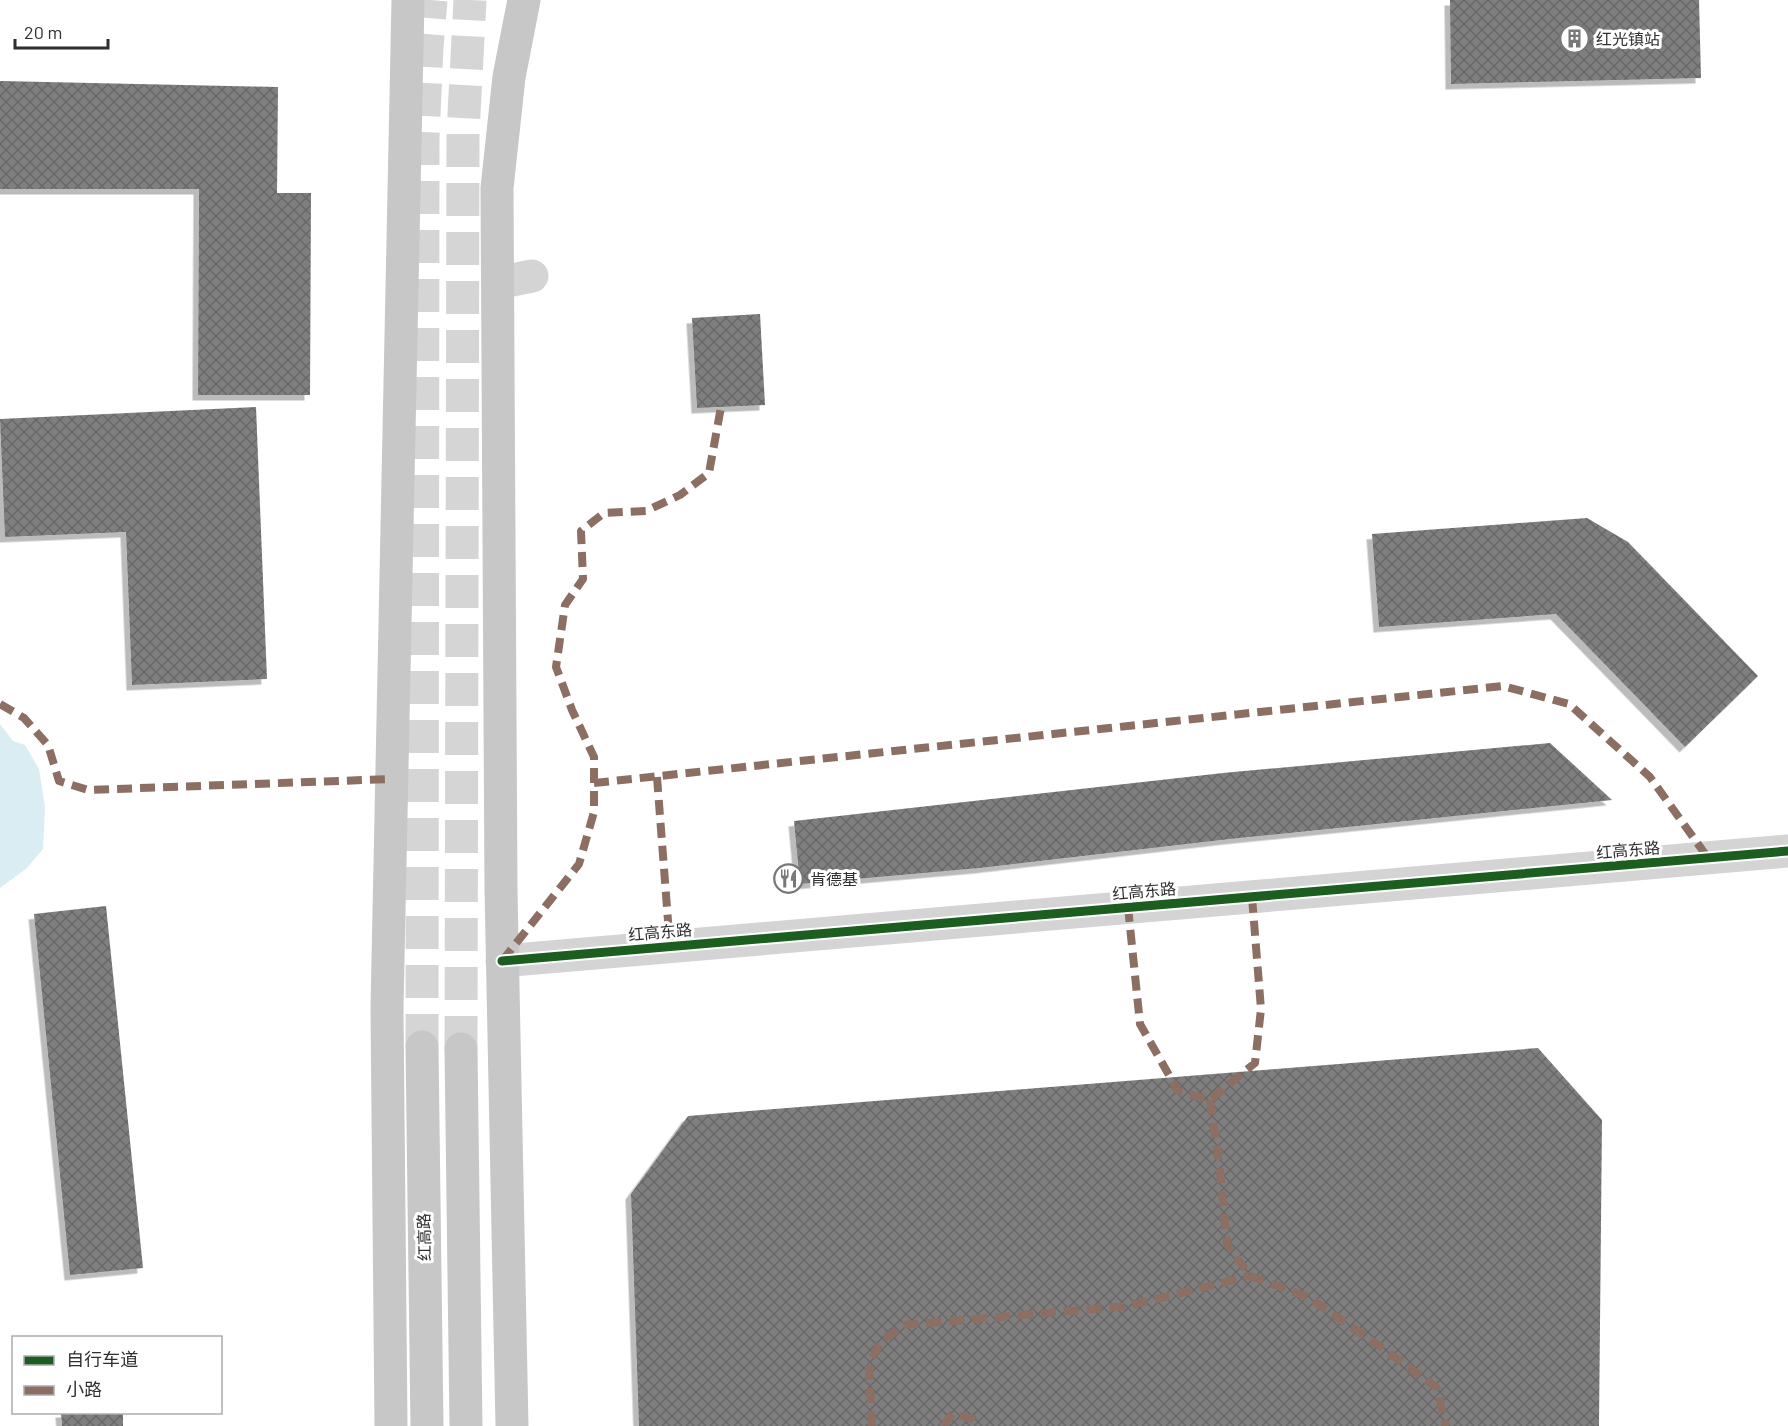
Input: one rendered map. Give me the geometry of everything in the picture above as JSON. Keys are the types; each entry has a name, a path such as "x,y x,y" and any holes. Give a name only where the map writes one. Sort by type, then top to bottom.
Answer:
{"main road":[{"path":"391,1426 387,1008 408,0"},
{"path":"512,1426 502,961 497,188 509,76 524,0"},
{"name":"红高路","path":"422,1047 427,1426"},
{"path":"461,1049 466,1426"}],"street":[{"path":"498,284 532,276"},
{"name":"红高东路","path":"502,961 1788,851"}],"shaded area":[{"path":"0,724 13,741 25,745 39,769 45,807 43,849 27,868 0,888"}],"building":[{"name":"红光镇站","path":"1450,0 1699,0 1701,78 1451,84"},
{"path":"0,81 278,87 277,193 311,193 310,395 198,395 199,189 0,189"},
{"path":"760,314 765,405 697,408 692,318"},
{"path":"256,407 267,679 132,685 126,532 5,537 0,419"},
{"path":"1587,518 1628,542 1758,676 1685,747 1556,614 1379,627 1372,534"},
{"path":"1550,743 1612,800 1230,839 980,868 800,884 794,821 1223,773"},
{"path":"106,906 143,1268 70,1275 34,914"},
{"path":"1538,1048 1602,1120 1599,1426 639,1426 631,1194 688,1116"},
{"path":"61,1414 123,1414 123,1426 62,1426"}],"tunnel":[{"path":"422,1047 423,138 431,0"},
{"path":"461,1049 463,133 470,0"}],"marked path":[{"path":"502,961 579,864 594,812 594,757 572,710 556,667 565,605 583,579 581,531 604,513 646,511 680,495 709,473 721,407"},
{"path":"594,783 1503,686 1569,704 1650,777 1708,858"},
{"path":"0,704 24,718 48,745 59,781 88,790 392,779"},
{"path":"657,777 670,947"},
{"path":"1128,907 1140,1024 1178,1091 1210,1100 1255,1063 1261,1009 1252,897"},
{"path":"1210,1100 1227,1244 1250,1276 1308,1297 1437,1388 1446,1426"},
{"path":"872,1426 869,1364 881,1342 904,1325 1128,1306 1250,1276"},
{"path":"943,1426 952,1414 973,1419 977,1426"}],"cycle path":[{"path":"502,961 1788,851"}],"place":[{"name":"红光镇站","path":"1575,39"},
{"name":"肯德基","path":"789,879"}]}
